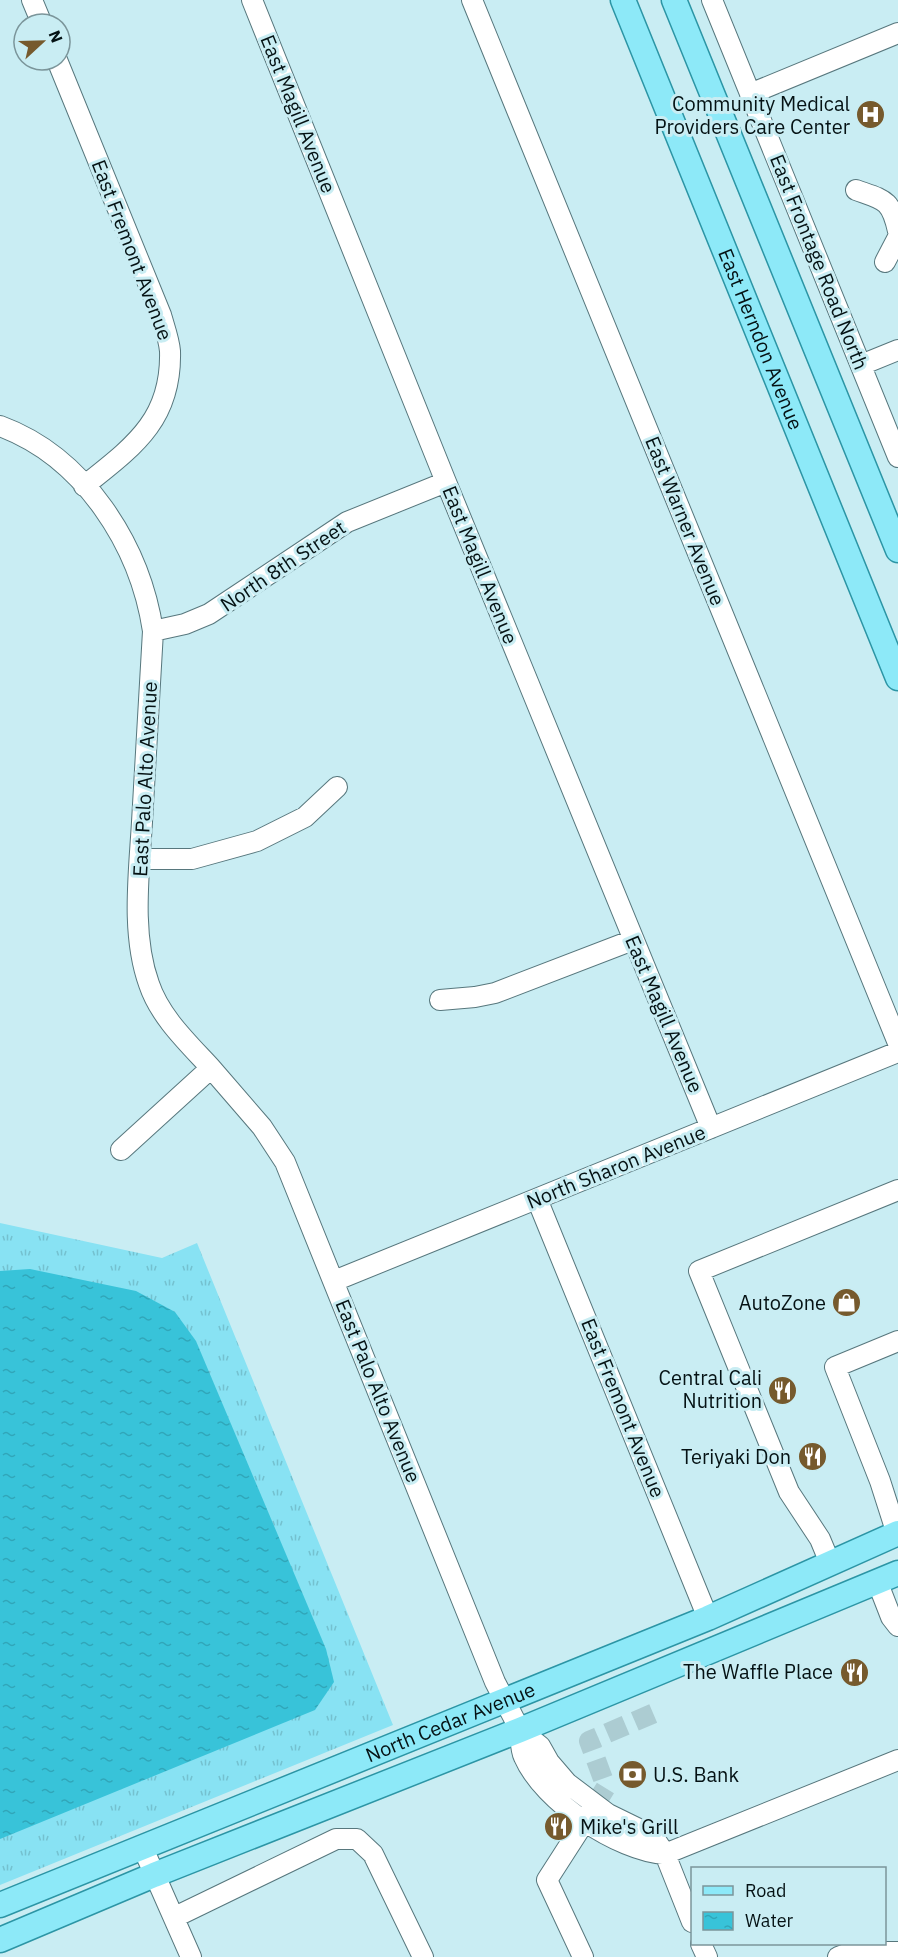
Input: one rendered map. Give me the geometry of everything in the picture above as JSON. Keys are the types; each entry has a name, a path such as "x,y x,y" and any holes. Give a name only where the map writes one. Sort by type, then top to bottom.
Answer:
{"main road":[{"name":"East Herndon Avenue","path":"623,0 898,678"},
{"path":"674,0 898,550"},
{"path":"715,1649 775,1609 885,1564 894,1558 898,1539"},
{"name":"North Cedar Avenue","path":"0,1905 708,1618 830,1563 898,1539"},
{"name":"North Cedar Avenue","path":"0,1940 154,1875 520,1730 887,1577"}],"street":[{"name":"East Magill Avenue","path":"252,0 446,482 711,1128"},
{"name":"East Warner Avenue","path":"472,0 898,1043"},
{"name":"East Frontage Road North","path":"712,0 898,457"},
{"path":"750,94 898,33"},
{"name":"East Fremont Avenue","path":"62,72 161,315 170,350 167,382 159,414 144,435 84,486"},
{"path":"856,190 884,199 894,215 898,231"},
{"path":"885,262 898,237"},
{"path":"861,365 898,351"},
{"name":"East Palo Alto Avenue","path":"0,426 37,442 70,469 122,537 144,586 153,631 140,859 139,937 149,985 173,1026 275,1144 334,1281 505,1700 520,1730 522,1754 534,1774 557,1799 590,1813 645,1853 665,1854"},
{"name":"North 8th Street","path":"153,631 185,624 209,614 347,522 446,482"},
{"path":"140,859 192,859 257,842 305,817 337,787"},
{"path":"440,999 475,997 495,993 633,940"},
{"name":"North Sharon Avenue","path":"334,1281 898,1053"},
{"path":"121,1150 211,1068"},
{"path":"830,1563 820,1539 789,1492 699,1271 898,1190"},
{"name":"East Fremont Avenue","path":"537,1199 708,1618"},
{"path":"898,1341 835,1367 880,1481 898,1539"},
{"path":"887,1577 891,1617 898,1626"},
{"path":"691,1917 665,1854 898,1760"},
{"path":"583,1957 547,1880 590,1813"},
{"path":"175,1917 336,1839 357,1839 373,1854 423,1957"},
{"path":"142,1846 191,1957"},
{"path":"838,1957 851,1952 898,1952"}],"green space":[{"path":"0,1223 162,1258 197,1243 393,1725 0,1885"}],"water":[{"path":"30,1269 136,1291 175,1312 196,1341 326,1649 334,1682 315,1710 0,1839 0,1271"}],"tunnel":[{"path":"595,1805 606,1787 589,1741 659,1711"}],"place":[{"name":"Community Medical Providers Care Center","path":"871,115"},
{"name":"AutoZone","path":"847,1303"},
{"name":"Central Cali Nutrition","path":"783,1390"},
{"name":"Teriyaki Don","path":"812,1457"},
{"name":"The Waffle Place","path":"854,1672"},
{"name":"U.S. Bank","path":"632,1775"},
{"name":"Mike's Grill","path":"559,1827"}]}
